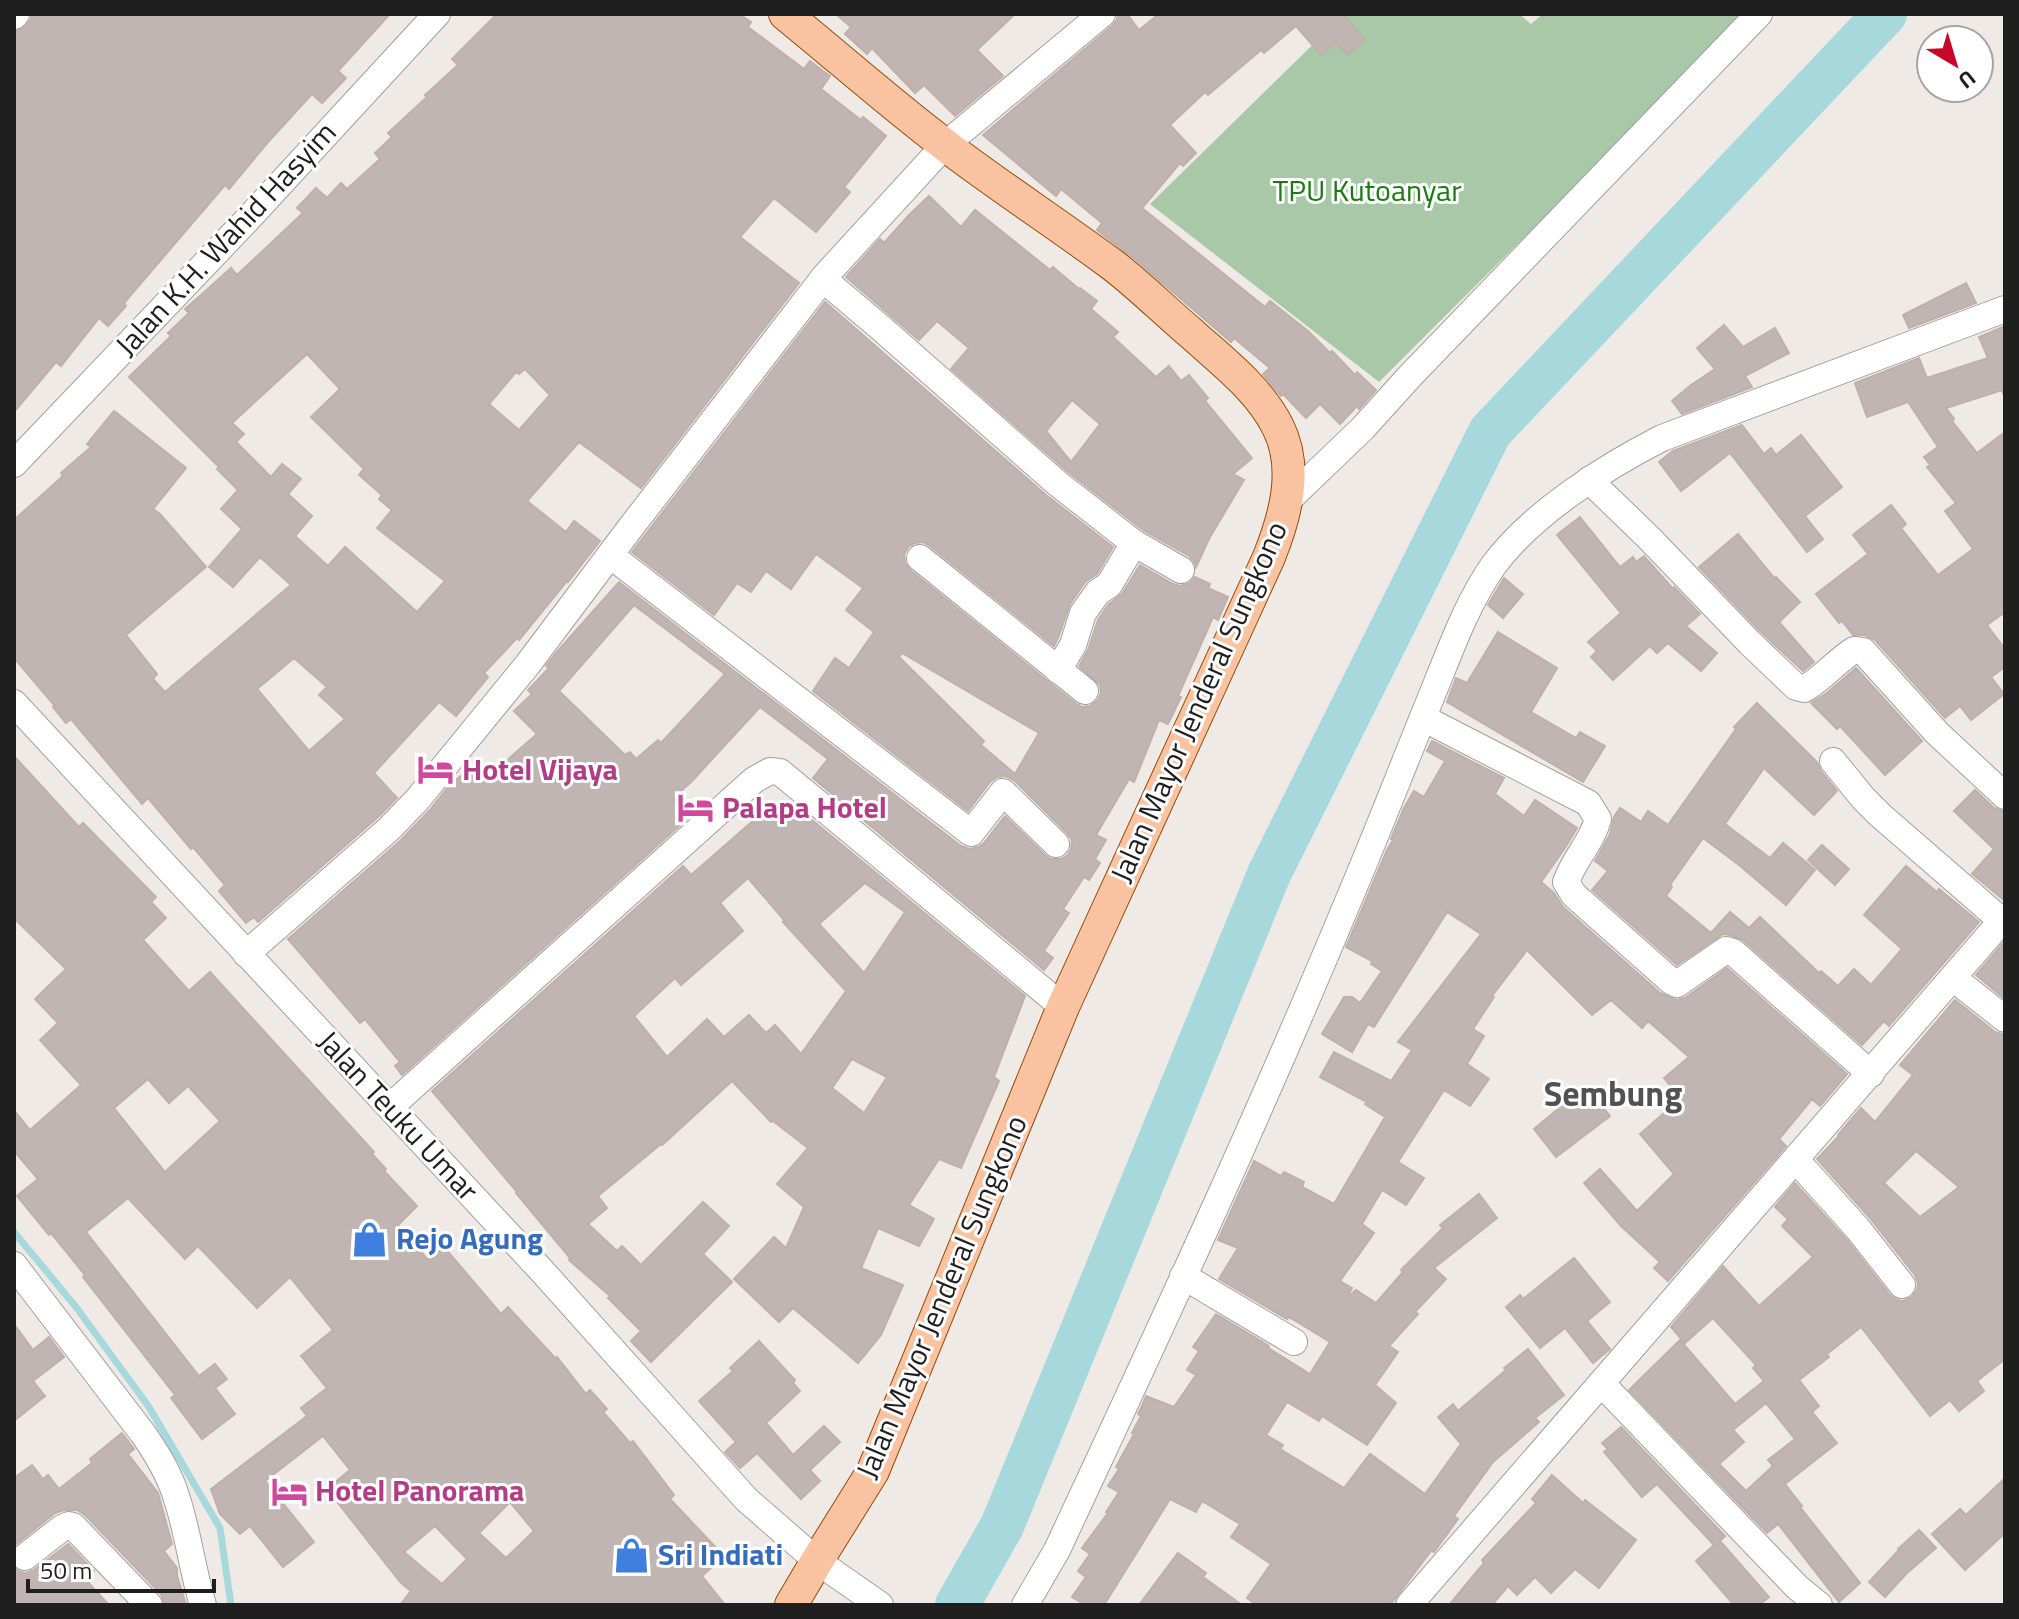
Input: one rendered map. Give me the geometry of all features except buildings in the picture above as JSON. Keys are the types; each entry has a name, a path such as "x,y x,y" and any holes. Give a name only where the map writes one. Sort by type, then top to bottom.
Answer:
{"main road":[{"name":"Jalan Mayor Jenderal Sungkono","path":"785,14 945,145 1116,268 1228,365 1269,411 1286,448 1288,472 1287,501 1269,557 1063,1007 873,1471 791,1605"}],"street":[{"name":"Jalan K.H. Wahid Hasyim","path":"14,464 246,221 437,14"},
{"path":"246,954 400,819 528,664 823,279 945,145 1102,14"},
{"path":"1287,501 1363,428 1759,14"},
{"path":"823,279 1057,483 1134,543 1181,570"},
{"path":"1025,1605 1057,1550 1183,1276 1344,913 1454,641 1480,587 1510,544 1589,480 1624,457 1662,438 2005,309"},
{"path":"1589,480 1796,687 1804,689 1847,654 1854,650 1863,651 1937,733 2005,796"},
{"path":"1058,670 1073,645 1083,613 1098,592 1109,585 1134,543"},
{"path":"610,555 971,833 1003,792 1056,844"},
{"path":"920,558 1085,691"},
{"name":"Jalan Teuku Umar","path":"14,703 553,1282 746,1499 817,1561 880,1605"},
{"path":"1423,718 1588,803 1598,819 1594,833 1572,866 1566,882 1574,895 1671,981 1677,984 1726,950 1733,952 1871,1074"},
{"path":"1409,1605 2003,919 1880,815 1833,761"},
{"path":"391,1106 743,790 770,771 780,772 1063,1007"},
{"path":"1953,978 2005,1019"},
{"path":"1796,1160 1858,1229 1902,1285"},
{"path":"14,1265 159,1457 181,1513 203,1605"},
{"path":"1183,1276 1294,1342"},
{"path":"1601,1383 1797,1587 1819,1605"},
{"path":"25,1557 69,1525 76,1528 149,1605"}],"green space":[{"name":"TPU Kutoanyar","path":"1344,14 1519,14 1531,24 1543,14 1748,14 1379,382 1150,204"}],"waterway":[{"path":"957,1605 1002,1526 1269,874 1490,432 1885,14"},
{"path":"14,1232 76,1307 149,1407 220,1528 231,1605"}],"place":[{"name":"Hotel Vijaya","path":"436,770"},
{"name":"Palapa Hotel","path":"696,808"},
{"name":"Rejo Agung","path":"370,1239"},
{"name":"Hotel Panorama","path":"289,1491"},
{"name":"Sri Indiati","path":"632,1555"}],"district":[{"name":"Sembung","path":"1613,1094"}]}
